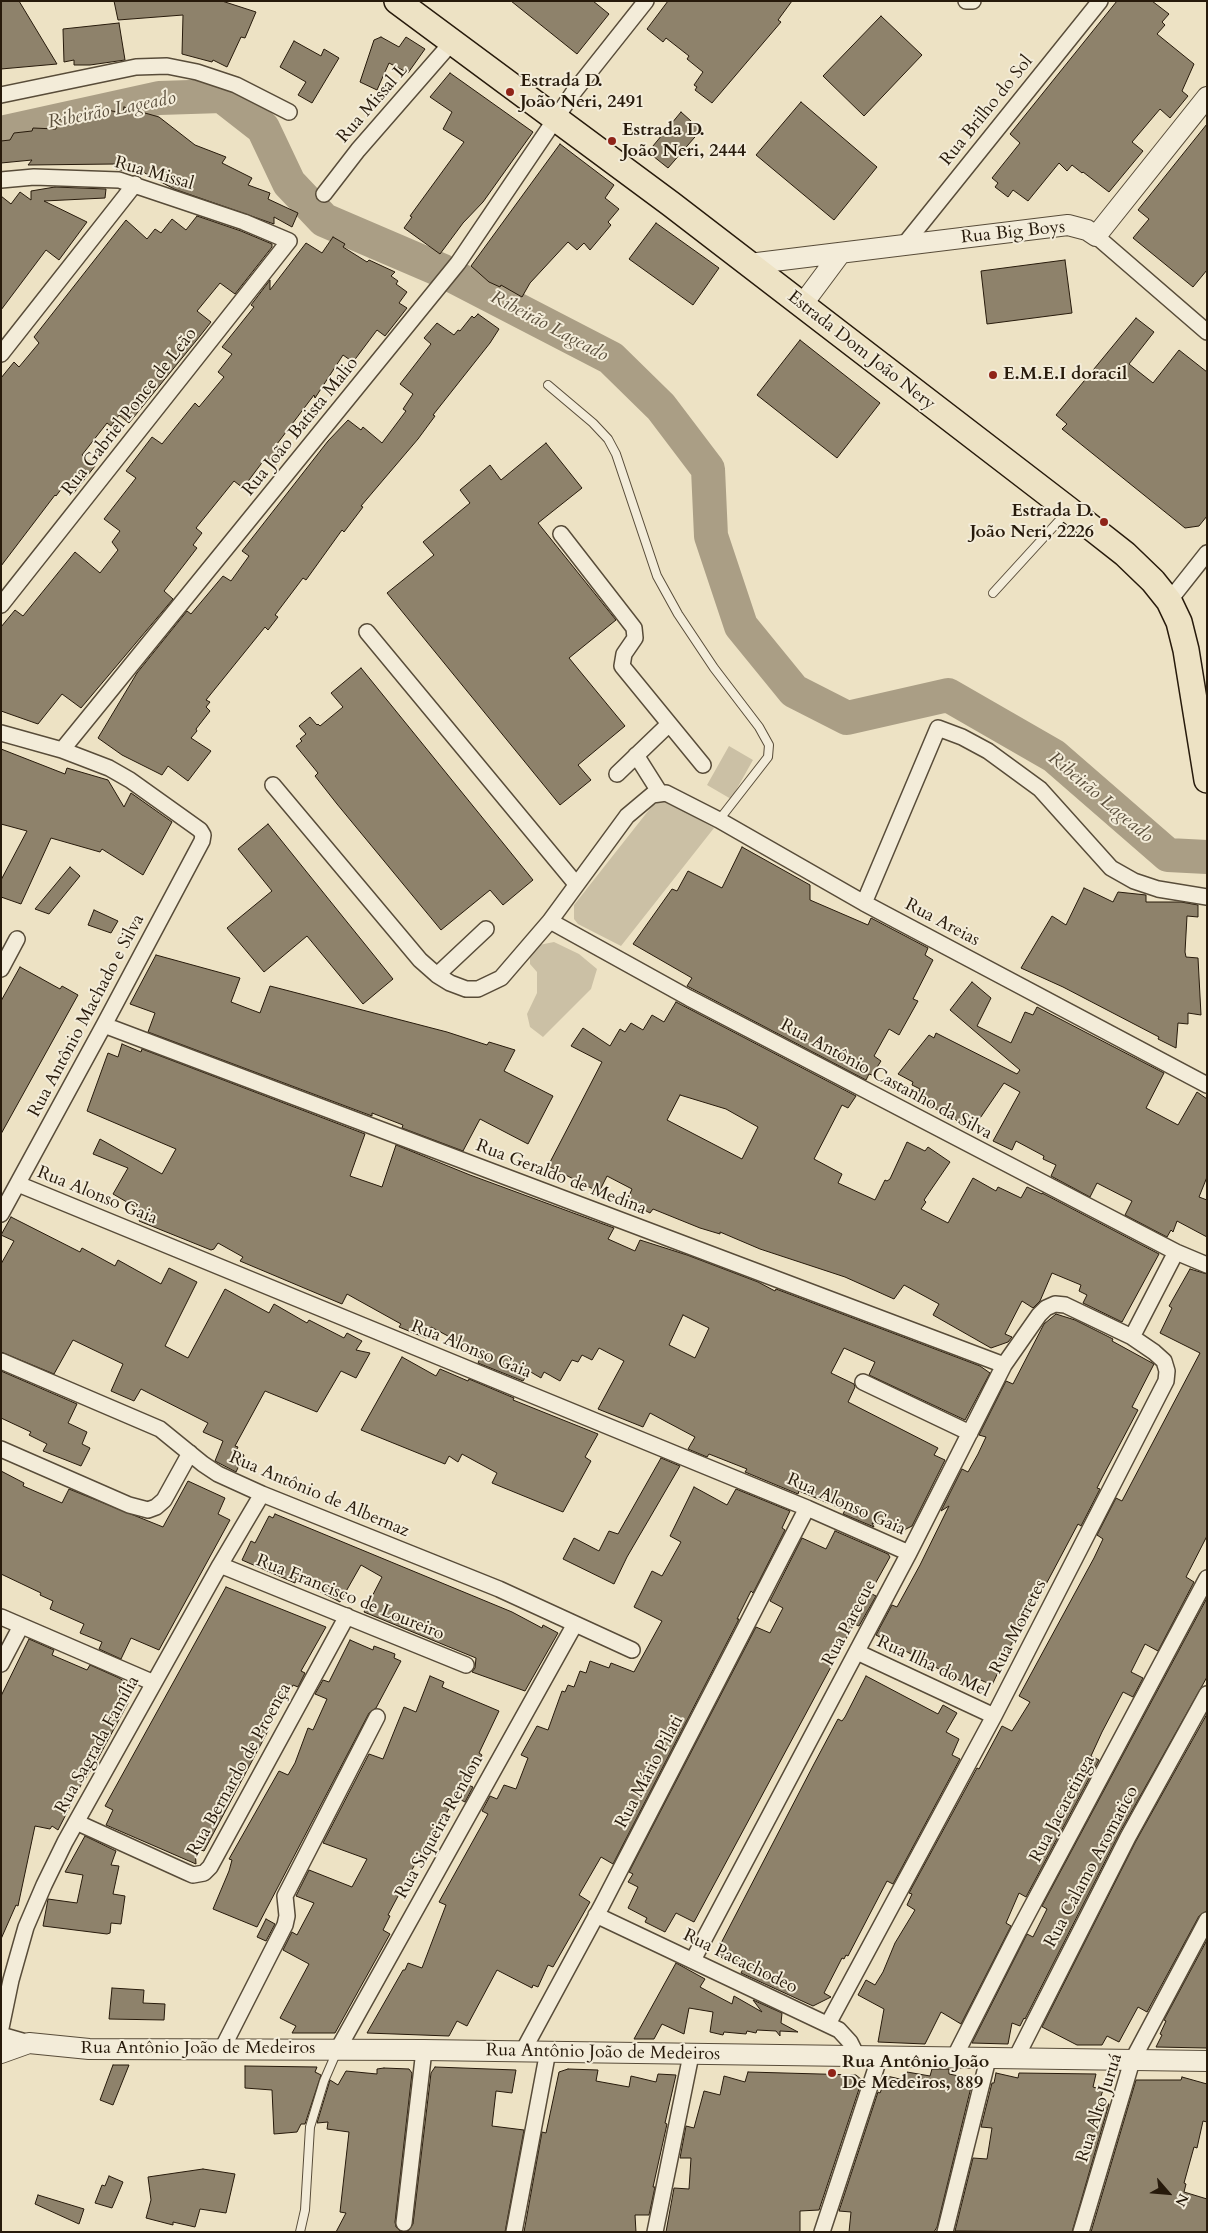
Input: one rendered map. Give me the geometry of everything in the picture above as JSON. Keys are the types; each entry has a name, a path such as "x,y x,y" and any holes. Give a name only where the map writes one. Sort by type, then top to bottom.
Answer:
{"main road":[{"name":"Estrada Dom João Nery","path":"402,3 750,264 1125,554 1153,581 1169,601 1178,622 1186,650 1207,780"}],"street":[{"name":"Rua João Batista Malio","path":"62,750 458,263 556,118 646,1"},
{"path":"966,1 973,1"},
{"name":"Rua Brilho do Sol","path":"904,245 1100,1"},
{"name":"Rua Missal L","path":"324,194 358,150 453,41"},
{"path":"1,95 136,67 167,66 197,72 236,85 289,112"},
{"path":"1207,97 1096,236 1207,332"},
{"name":"Rua Missal","path":"1,180 34,177 106,178 135,184 262,229"},
{"path":"1,354 135,184"},
{"name":"Rua Big Boys","path":"750,264 1068,225 1087,230 1096,236"},
{"name":"Rua Gabriel Ponce de Leão","path":"1,605 291,238 262,229"},
{"path":"802,305 840,254"},
{"path":"561,534 634,628 635,638 624,654 622,666 668,725 703,765"},
{"path":"1169,601 1207,553"},
{"path":"367,632 576,884"},
{"path":"617,774 668,725"},
{"path":"864,903 938,728 962,737 988,751 1040,789 1111,868 1134,881 1158,889 1207,897"},
{"path":"1,733 62,750"},
{"name":"Rua Antônio Machado e Silva","path":"1,1214 104,1025 202,841 203,835 200,830 130,780 109,768 62,750"},
{"path":"273,785 420,960 437,975 450,983 466,989 478,989 492,984 501,978 550,921 627,816 641,803 660,793 636,755"},
{"name":"Rua Areias","path":"660,793 673,796 719,820 864,903 1207,1085"},
{"name":"Rua Antônio Castanho da Silva","path":"550,921 689,998 1176,1252 1207,1265"},
{"path":"437,975 486,929"},
{"path":"1,969 17,939"},
{"name":"Rua Geraldo de Medina","path":"104,1025 1004,1365"},
{"name":"Rua Alonso Gaia","path":"18,1184 807,1508 909,1553"},
{"path":"1132,1338 1176,1252"},
{"name":"Rua Morretes","path":"828,2024 994,1716 1166,1381 1167,1371 1164,1361 1132,1338 1065,1305 1055,1304 1046,1308"},
{"name":"Rua Parecue","path":"693,1960 909,1553 1004,1365 1046,1308"},
{"name":"Rua Antônio de Albernaz","path":"1,1361 160,1428 218,1474 262,1494 490,1586 632,1650"},
{"path":"863,1382 970,1433"},
{"path":"1,1449 129,1505 148,1510 156,1507 164,1500 190,1453"},
{"name":"Rua Sagrada Família","path":"1,2028 11,1980 26,1927 44,1885 76,1822 220,1565 262,1494"},
{"name":"Rua Mário Pilati","path":"524,2051 807,1508"},
{"name":"Rua Francisco de Loureiro","path":"220,1565 466,1665"},
{"name":"Rua Jacaretinga","path":"954,2058 1018,1932 1207,1578"},
{"name":"Rua Bernardo de Proença","path":"76,1822 193,1875 204,1872 214,1859 347,1616"},
{"path":"1,1617 154,1683"},
{"name":"Rua Siqueira Rendon","path":"338,2049 575,1624"},
{"path":"1,1664 21,1626"},
{"name":"Rua Ilha do Mel","path":"857,1652 994,1716"},
{"name":"Rua Calamo Aromatico","path":"1015,2060 1128,1837 1207,1694"},
{"path":"222,2050 285,1925 287,1916 285,1896 377,1717"},
{"name":"Rua Pacachodeo","path":"596,1915 693,1960 776,2002 828,2024 844,2034 857,2056"},
{"name":"Rua Alto Juruá","path":"1081,2232 1132,2061 1207,1920"},
{"path":"1,2034 29,2043"},
{"name":"Rua Antônio João de Medeiros","path":"1,2053 29,2043 90,2049 338,2049 880,2056 1015,2060 1207,2061"},
{"path":"404,2223 424,2050"},
{"path":"514,2232 548,2052"},
{"path":"656,2232 691,2055"},
{"path":"822,2232 880,2056"},
{"path":"945,2232 988,2059"}],"lane":[{"path":"548,385 593,423 608,439 616,454 657,576 678,614 714,668 759,727 769,745 768,757 719,820"},
{"path":"993,593 1069,510"},
{"path":"300,2232 305,2210 310,2127 324,2081 338,2049"}],"shaded area":[{"path":"729,746 753,760 731,799 707,785"},
{"path":"659,802 667,802 714,828 621,946 578,924 574,919 574,905 652,806"},
{"path":"554,942 579,954 597,969 591,989 543,1037 530,1027 527,1014 537,993 537,972 530,964 530,953 539,945"}],"building":[{"path":"1,1 19,1 57,64 1,69"},
{"path":"114,1 222,1 256,12 245,38 241,37 227,67 213,60 212,62 182,54 183,15 118,20"},
{"path":"511,1 593,1 609,14 577,54"},
{"path":"668,1 792,1 778,20 781,22 712,103 695,90 697,87 694,85 703,72 687,59 689,56 666,38 663,42 647,29"},
{"path":"1117,1 1152,1 1169,14 1162,22 1165,25 1157,34 1194,64 1182,91 1188,96 1170,118 1160,109 1132,142 1143,151 1109,192 1072,165 1067,171 1059,163 1028,201 1013,190 1008,197 995,187 998,183 992,178 1020,143 1010,134"},
{"path":"881,16 922,55 864,116 823,76"},
{"path":"119,23 125,60 90,65 74,65 74,60 64,62 63,29"},
{"path":"381,37 399,47 406,37 425,49 408,73 389,63 377,90 360,82 374,40"},
{"path":"294,41 321,56 324,49 339,58 312,103 298,95 306,82 280,67"},
{"path":"450,73 533,132 483,202 463,223 440,254 404,228 412,217 410,216 464,142 443,129 452,112 430,97"},
{"path":"801,102 877,167 834,220 756,155"},
{"path":"124,107 159,117 195,145 226,157 222,163 252,178 248,185 270,193 268,199 298,213 292,227 274,217 274,224 174,189 141,171 140,174 116,169 115,164 28,165 32,160 1,163 1,141 10,140 14,133 32,131 33,128 56,129 56,120 95,115 96,108 123,113"},
{"path":"681,112 701,130 668,168 648,152"},
{"path":"1207,124 1207,270 1193,287 1133,238 1149,219 1138,210"},
{"path":"560,144 614,185 605,198 619,209 608,222 611,225 590,250 584,243 577,250 568,242 530,283 522,297 501,285 500,287 489,282 471,266"},
{"path":"55,187 106,189 105,198 44,201 87,222 59,260 46,250 1,310 1,196 11,204 20,192 31,200 31,191"},
{"path":"197,216 241,231 272,244 272,247 235,294 220,283 197,311 211,322 129,423 119,415 111,426 107,423 82,455 95,466 73,494 62,488 55,495 1,566 1,378 14,362 19,367 39,343 34,337 126,220 147,239 155,229 161,233 172,219 186,230"},
{"path":"656,223 719,268 693,305 629,259"},
{"path":"333,237 345,244 343,247 367,262 369,260 395,272 391,276 398,281 396,284 407,292 399,303 407,308 385,336 377,330 353,362 343,355 315,398 314,395 277,444 286,452 275,466 264,460 243,488 234,481 196,528 202,533 193,545 197,548 164,591 173,599 81,708 62,694 38,724 1,711 1,627 15,610 23,616 75,552 100,573 118,550 112,542 120,531 104,519 136,478 126,471 152,437 162,444 195,403 199,407 224,377 218,372 232,354 222,347 254,307 251,305 270,280 270,290 306,243 322,253"},
{"path":"1065,260 1072,313 987,324 981,271"},
{"path":"478,314 499,329 490,343 433,415 435,416 418,439 361,506 363,507 344,532 342,530 306,580 303,578 275,615 278,617 268,630 265,627 206,700 210,702 206,707 210,711 191,738 211,751 188,781 168,766 162,775 122,755 98,738 137,673 187,611 191,614 223,576 231,581 249,556 242,551 328,441 348,420 361,430 363,427 382,443 406,411 403,409 413,394 400,384 431,344 424,338 437,323 454,335 458,330 460,331 472,316 474,318"},
{"path":"1136,318 1154,332 1129,364 1153,383 1179,350 1207,372 1207,516 1199,526 1185,528 1062,429 1067,424 1056,415"},
{"path":"800,340 880,403 837,458 757,395"},
{"path":"546,443 582,488 538,523 616,620 569,658 625,726 578,765 591,780 560,805 387,593 434,555 423,542 470,503 460,490 490,465 501,480"},
{"path":"361,668 533,880 503,905 490,890 441,930 337,804 315,776 318,773 296,746 306,734 299,726 310,717 320,726 343,707 331,693"},
{"path":"1,749 65,774 67,768 108,780 124,807 131,793 172,822 143,875 102,849 100,852 51,838 21,904 1,897 1,880 27,831 1,824"},
{"path":"268,824 393,979 363,1004 307,936 264,972 227,928 272,891 238,849"},
{"path":"742,847 810,885 810,900 868,925 871,918 928,948 925,955 933,960 913,999 918,1001 899,1035 889,1029 874,1056 881,1061 872,1075 869,1074 866,1080 687,986 692,978 633,944 672,889 677,891 688,871 722,888"},
{"path":"70,867 80,876 49,914 35,909"},
{"path":"1084,888 1113,902 1118,892 1146,895 1146,902 1181,902 1198,905 1198,917 1187,916 1185,952 1186,957 1198,958 1201,1015 1188,1013 1188,1024 1178,1023 1176,1048 1158,1039 1159,1037 1063,987 1021,968 1052,916 1066,925"},
{"path":"94,910 118,921 111,933 88,925"},
{"path":"156,955 240,978 231,1002 260,1013 270,986 447,1032 487,1045 489,1042 515,1050 504,1071 553,1096 528,1144 480,1119 463,1151 402,1128 403,1125 372,1113 372,1116 148,1032 155,1013 130,1004"},
{"path":"20,967 60,989 62,986 78,995 1,1134 1,1001"},
{"path":"972,982 991,998 977,1026 1011,1043 1025,1012 1033,1015 1037,1007 1164,1073 1146,1108 1178,1125 1197,1092 1207,1099 1207,1177 1199,1197 1207,1200 1207,1237 1177,1221 1173,1232 1171,1230 1167,1237 1125,1215 1132,1201 1097,1183 1090,1197 1051,1176 1056,1165 1043,1159 1044,1156 1016,1141 1012,1150 993,1141 1020,1092 1004,1083 972,1130 915,1098 920,1089 912,1085 913,1082 898,1074 929,1035 934,1038 936,1033 1017,1074 1020,1070 950,1010"},
{"path":"676,1002 856,1096 848,1108 842,1105 814,1159 842,1174 838,1183 875,1200 885,1180 890,1179 907,1142 925,1151 928,1147 950,1162 924,1200 926,1202 921,1209 948,1223 973,1178 996,1191 998,1187 1021,1198 1027,1187 1042,1193 1159,1254 1122,1322 1083,1303 1087,1295 1079,1291 1081,1285 1052,1273 1040,1301 1033,1308 1022,1301 1005,1334 1012,1337 1008,1342 991,1348 933,1315 939,1304 904,1285 894,1299 845,1277 760,1249 720,1232 720,1234 700,1228 653,1209 650,1213 629,1202 632,1189 607,1176 599,1192 548,1166 602,1062 571,1046 583,1028 610,1046 620,1029 625,1032 631,1023 643,1030 652,1015 664,1022","holes":["680,1095 726,1109 758,1127 742,1159 667,1120"]},
{"path":"122,1044 141,1052 142,1049 365,1134 350,1176 382,1187 396,1145 470,1175 614,1228 608,1239 635,1251 640,1240 687,1255 758,1282 775,1291 776,1289 980,1366 990,1373 965,1420 869,1375 875,1362 844,1348 831,1373 854,1384 855,1387 848,1402 938,1448 934,1455 945,1460 912,1526 902,1531 872,1523 874,1527 843,1514 845,1510 799,1491 798,1494 745,1472 747,1469 709,1454 707,1457 688,1449 695,1437 650,1413 643,1427 598,1409 624,1361 599,1348 592,1360 582,1355 578,1362 572,1360 560,1381 544,1372 541,1378 529,1371 523,1381 478,1363 482,1354 431,1327 426,1338 399,1327 401,1324 347,1294 342,1304 240,1261 243,1257 218,1243 211,1250 139,1221 144,1212 113,1194 128,1168 93,1154 100,1139 162,1174 176,1149 87,1111 108,1053 118,1057","holes":["683,1315 709,1328 695,1358 669,1345"]},
{"path":"11,1217 80,1252 82,1248 115,1266 118,1260 161,1284 169,1268 197,1282 165,1346 188,1358 225,1289 269,1313 274,1304 307,1323 309,1320 344,1338 347,1333 362,1341 356,1350 370,1353 356,1378 341,1371 317,1412 265,1391 235,1446 238,1447 236,1451 244,1455 236,1472 215,1461 223,1441 203,1432 208,1423 141,1389 134,1401 111,1391 123,1364 73,1340 54,1374 1,1352 1,1264 14,1241 1,1235"},
{"path":"1190,1269 1207,1274 1207,1536 1186,1577 1194,1582 1158,1651 1145,1644 1131,1672 1143,1678 1133,1697 1123,1692 1091,1756 1099,1760 1026,1897 1019,1893 1006,1923 1011,1926 961,2024 941,2012 925,2044 878,2042 884,2009 858,1995 866,1980 875,1985 883,1972 895,1943 915,1910 907,1905 912,1894 909,1893 977,1768 979,1769 1002,1726 1012,1731 1030,1702 1019,1696 1094,1558 1103,1539 1097,1535 1116,1498 1122,1501 1200,1353 1160,1333 1172,1308 1169,1306"},
{"path":"1056,1314 1075,1320 1113,1339 1112,1341 1154,1364 1132,1407 1138,1410 1097,1488 1100,1489 1081,1526 1078,1524 1026,1622 1023,1620 992,1685 976,1678 972,1687 876,1635 892,1605 897,1607 920,1565 949,1506 941,1511 962,1469 968,1472 978,1454 986,1437 979,1435 1006,1381 1013,1384 1044,1324"},
{"path":"402,1357 436,1376 440,1369 468,1381 469,1379 514,1398 513,1400 598,1434 585,1457 591,1461 563,1512 492,1483 497,1473 462,1454 458,1462 449,1456 445,1464 361,1430"},
{"path":"1,1371 77,1404 68,1423 87,1432 82,1444 90,1448 81,1466 43,1451 47,1444 29,1435 31,1432 1,1418"},
{"path":"661,1458 680,1466 627,1557 614,1584 563,1559 574,1538 599,1551 609,1531 618,1534"},
{"path":"1,1471 24,1483 23,1486 62,1503 69,1489 163,1527 188,1481 225,1498 218,1514 230,1520 159,1650 131,1638 121,1659 99,1649 102,1642 80,1633 84,1624 50,1609 53,1601 40,1595 41,1593 1,1574"},
{"path":"694,1487 727,1505 736,1489 790,1511 782,1528 785,1530 753,1593 751,1591 737,1619 739,1619 613,1864 601,1857 579,1895 590,1902 553,1967 548,1965 538,1987 533,1985 532,1988 497,1970 467,2026 457,2021 449,2036 367,2033 408,1963 422,1968 446,1905 439,1902 488,1814 482,1811 490,1796 497,1799 504,1785 516,1789 528,1758 521,1755 537,1726 548,1730 562,1691 565,1692 568,1685 574,1687 580,1671 586,1673 590,1661 609,1668 611,1663 634,1672 662,1621 634,1607 652,1571 662,1576 681,1542 670,1536"},
{"path":"275,1514 512,1612 542,1628 543,1625 558,1633 525,1691 472,1672 475,1668 476,1658 364,1612 382,1577 361,1565 340,1602 296,1579 295,1583 242,1560 251,1541 255,1543 269,1516 273,1518"},
{"path":"835,1531 888,1554 890,1557 870,1593 876,1596 859,1626 854,1624 694,1922 676,1913 665,1932 645,1922 647,1918 628,1908 638,1887 628,1882 633,1874 629,1872 756,1627 770,1633 783,1608 770,1601 802,1538 826,1549"},
{"path":"226,1587 326,1627 301,1671 305,1673 298,1687 293,1685 286,1697 278,1695 275,1697 261,1728 268,1731 204,1851 195,1848 196,1864 106,1825 113,1810 105,1806"},
{"path":"1207,1598 1207,1677 1120,1832 1025,2019 1020,2026 1012,2023 1008,2044 972,2043 1027,1934 1033,1937 1047,1909 1042,1906"},
{"path":"29,1639 54,1650 52,1655 87,1670 90,1665 132,1686 124,1701 128,1703 95,1764 81,1785 58,1830 52,1826 50,1829 35,1826 18,1906 16,1905 1,1939 1,1696"},
{"path":"350,1640 373,1650 374,1646 395,1654 394,1658 401,1661 376,1708 369,1713 257,1927 213,1909 229,1871 232,1860 229,1859 279,1771 288,1775 295,1763 308,1728 313,1730 327,1699 315,1694 323,1680 329,1682"},
{"path":"430,1676 444,1682 442,1687 499,1711 479,1753 482,1755 468,1785 473,1787 465,1802 455,1797 434,1837 431,1836 414,1866 388,1915 390,1916 383,1930 390,1934 335,2033 292,2033 296,2026 280,2018 309,1964 283,1950 292,1932 297,1935 314,1903 296,1896 309,1870 352,1887 367,1859 323,1843 369,1754 383,1759 404,1707 416,1712"},
{"path":"866,1676 938,1714 943,1705 957,1713 946,1732 959,1739 952,1755 960,1759 893,1884 887,1881 848,1956 846,1955 844,1959 842,1958 824,1993 831,1997 813,2006 741,1973 743,1969 722,1958 718,1953 719,1947 838,1719 842,1721 845,1717"},
{"path":"1207,1714 1207,1911 1199,1916 1147,2012 1138,2007 1119,2042 1107,2036 1102,2045 1077,2045 1042,2027 1136,1841"},
{"path":"85,1836 116,1851 111,1865 119,1866 113,1894 125,1896 121,1924 111,1923 110,1933 107,1934 43,1926 48,1899 77,1903 83,1875 65,1872"},
{"path":"266,1919 275,1924 266,1941 257,1937"},
{"path":"1207,1940 1207,2048 1156,2047 1162,2035 1160,2034 1166,2021 1164,2020"},
{"path":"676,1963 705,1979 700,1987 732,2004 734,1996 762,2012 753,2000 782,2013 781,2023 798,2032 780,2031 780,2036 776,2031 757,2030 756,2033 747,2031 746,2034 724,2032 723,2035 710,2032 713,2012 689,2008 684,2034 662,2024 654,2039 634,2039"},
{"path":"112,1988 144,1990 143,2003 165,2004 164,2020 109,2019"},
{"path":"113,2065 129,2065 113,2105 100,2100"},
{"path":"245,2066 317,2067 315,2072 321,2075 305,2124 301,2124 297,2132 274,2134 272,2090 245,2088"},
{"path":"435,2067 516,2070 512,2093 496,2091 492,2126 524,2130 505,2232 407,2232 413,2224 431,2073"},
{"path":"377,2069 409,2069 412,2073 395,2222 396,2227 401,2232 336,2232 346,2213 340,2212 349,2132 327,2129 328,2122 317,2123 330,2080 338,2085 346,2071 377,2074"},
{"path":"568,2069 598,2070 596,2081 629,2087 631,2076 656,2082 658,2074 676,2075 665,2123 667,2124 653,2187 655,2187 649,2215 635,2215 636,2232 524,2232 542,2132 546,2133 559,2072"},
{"path":"932,2069 949,2069 949,2074 973,2079 937,2227 934,2232 849,2232 851,2212 839,2211 878,2092 880,2093 887,2076 904,2080 907,2072 930,2076"},
{"path":"748,2072 856,2075 862,2080 819,2210 800,2211 800,2232 666,2232 674,2188 689,2189 691,2158 680,2158 686,2126 694,2128 704,2091 720,2095 724,2076 745,2082"},
{"path":"996,2073 1018,2078 1019,2073 1096,2074 1093,2087 1103,2090 1099,2102 1109,2104 1072,2232 955,2231 973,2158 987,2159 992,2128 981,2127"},
{"path":"1182,2077 1207,2084 1207,2122 1203,2121 1197,2148 1194,2147 1184,2183 1186,2184 1184,2192 1207,2199 1207,2232 1091,2232 1136,2080 1181,2080"},
{"path":"203,2169 235,2174 226,2213 200,2209 195,2227 173,2222 173,2225 146,2218 151,2200 148,2177"},
{"path":"109,2176 123,2182 112,2208 95,2203 102,2185 105,2186"},
{"path":"38,2195 84,2209 79,2224 35,2204"}],"waterway":[{"name":"Ribeirão Lageado","path":"1,133 159,98 222,96 263,128 289,183 324,220 443,271 611,358 661,407 708,469 711,536 741,626 794,691 847,718 948,695 1054,756 1168,855 1207,857"}],"place":[{"name":"Estrada D. João Neri, 2491","path":"510,92"},
{"name":"Estrada D. João Neri, 2444","path":"612,141"},
{"name":"E.M.E.I doracil","path":"993,375"},
{"name":"Estrada D. João Neri, 2226","path":"1104,522"},
{"name":"Rua Antônio João De Medeiros, 889","path":"832,2073"}]}
